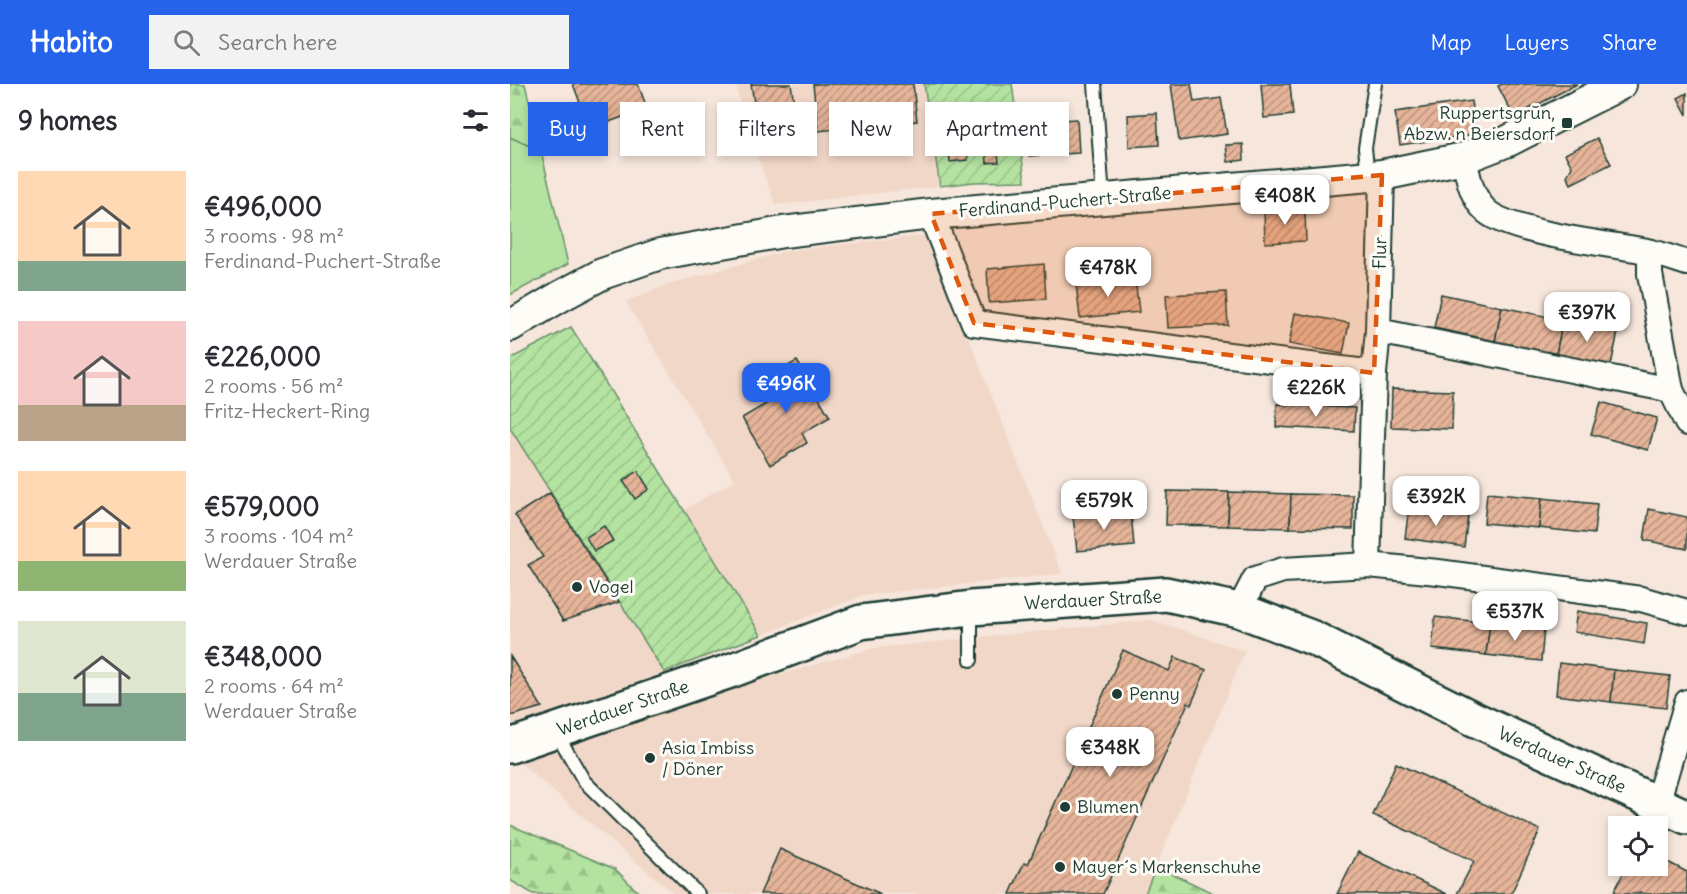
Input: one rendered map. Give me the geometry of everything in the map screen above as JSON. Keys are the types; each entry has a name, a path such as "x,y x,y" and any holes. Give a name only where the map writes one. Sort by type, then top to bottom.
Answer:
{"main road":[{"name":"Werdauer Straße","path":"510,746 730,671 861,622 971,608 1166,594 1239,610 1313,638 1474,720 1687,817"}],"street":[{"name":"Ferdinand-Puchert-Straße","path":"510,326 602,274 660,254 783,232 931,214 1375,175 1464,158 1508,141 1621,84"},
{"path":"1464,158 1471,188 1484,209 1495,218 1516,227 1650,252 1687,263"},
{"name":"Flur","path":"1368,566 1374,373 1378,330 1375,175"},
{"path":"931,214 974,323 1374,373"},
{"path":"1650,252 1650,274 1671,390 1687,423"},
{"path":"1378,330 1671,390"},
{"path":"1239,610 1255,579 1283,570 1368,566 1438,572 1641,599 1687,612"},
{"path":"1657,802 1680,753 1687,702"}],"lane":[{"path":"1095,84 1103,199"},
{"path":"1375,84 1365,148 1375,175"},
{"path":"971,608 971,660"},
{"path":"555,730 584,781 698,894"}],"highlighted area":[{"path":"1382,175 1374,373 974,323 931,214 1103,199"}],"shaded area":[{"path":"736,84 924,84 927,102 925,102 925,156 935,156 940,186 776,205 757,156 817,156 817,102 739,102"},
{"path":"928,235 1062,574 864,595 761,635 684,510 735,480 626,302 664,286 786,251"},
{"path":"510,428 664,672 510,726"},
{"path":"1152,620 1245,651 1145,894 674,894 519,762 684,701 875,648"}],"green space":[{"path":"510,84 525,84 529,102 528,145 510,137"},
{"path":"924,84 1012,84 1014,102 927,102"},
{"path":"510,137 528,145 528,156 542,156 568,264 510,295"},
{"path":"935,156 1022,156 1025,181 974,182 940,186"},
{"path":"571,327 761,635 664,672 510,428 510,359"},
{"path":"510,825 615,869 640,894 533,894 510,880"},
{"path":"1156,866 1215,894 1145,894"}],"building":[{"path":"573,84 638,84 645,102 620,102 620,118 608,122 608,102 580,102"},
{"path":"751,84 791,84 794,102 754,102"},
{"path":"813,84 913,84 917,121 913,121 913,102 829,102 829,130 818,131 817,102 815,102"},
{"path":"1171,84 1191,84 1194,102 1221,98 1227,134 1179,141"},
{"path":"1261,84 1290,84 1293,115 1264,118"},
{"path":"1502,84 1577,84 1514,117 1498,86"},
{"path":"1687,93 1687,115 1678,98"},
{"path":"1471,101 1476,134 1400,145 1395,112"},
{"path":"1157,113 1159,145 1129,147 1128,115"},
{"path":"1069,119 1077,119 1079,153 1069,154"},
{"path":"1597,138 1611,164 1571,184 1567,176 1572,167 1565,154"},
{"path":"1243,144 1244,160 1228,162 1226,145"},
{"path":"949,156 968,156 968,160 950,162"},
{"path":"986,156 998,156 999,162 987,163"},
{"path":"1305,210 1306,241 1265,243 1264,212"},
{"path":"1044,264 1046,299 989,303 987,269"},
{"path":"1135,278 1139,312 1080,318 1076,284"},
{"path":"1226,292 1228,325 1168,328 1166,295"},
{"path":"1441,294 1502,307 1495,341 1434,328"},
{"path":"1502,307 1563,320 1556,354 1495,341"},
{"path":"1295,313 1349,323 1343,354 1289,344"},
{"path":"1563,320 1618,332 1611,365 1556,354"},
{"path":"797,361 830,417 802,433 807,443 770,465 742,418 776,398 765,379"},
{"path":"1392,389 1453,391 1452,429 1391,427"},
{"path":"1601,402 1657,418 1648,450 1591,434"},
{"path":"1277,404 1355,408 1354,431 1276,427"},
{"path":"638,471 649,489 635,499 623,481"},
{"path":"1167,491 1229,492 1228,526 1166,525"},
{"path":"1229,492 1291,494 1290,528 1228,526"},
{"path":"550,493 619,602 563,621 528,565 543,557 515,515"},
{"path":"1487,493 1542,498 1539,528 1484,523"},
{"path":"1291,494 1353,495 1353,529 1290,528"},
{"path":"1542,498 1597,504 1594,534 1539,528"},
{"path":"1409,507 1468,516 1464,547 1405,538"},
{"path":"1649,509 1687,517 1687,549 1644,540"},
{"path":"1131,512 1134,546 1077,551 1073,517"},
{"path":"604,526 613,541 594,551 586,537"},
{"path":"1577,611 1647,623 1644,644 1574,632"},
{"path":"1435,617 1490,623 1486,655 1432,649"},
{"path":"1490,623 1544,629 1541,661 1486,655"},
{"path":"1123,650 1169,671 1175,657 1206,670 1191,705 1188,703 1103,894 1010,894 1024,863 1028,864"},
{"path":"510,656 542,707 510,716"},
{"path":"1559,663 1614,670 1611,702 1556,695"},
{"path":"1614,670 1670,676 1666,708 1611,702"},
{"path":"1396,763 1540,830 1511,894 1457,894 1474,861 1373,815"},
{"path":"780,849 881,894 760,894"},
{"path":"1358,852 1447,894 1337,894"},
{"path":"1668,862 1687,872 1687,894 1644,894 1640,892 1639,894 1620,894 1614,891 1622,876 1668,876"}],"place":[{"name":"Ruppertsgrün, Abzw. n Beiersdorf","path":"1567,123"},
{"name":"Vogel","path":"577,587"},
{"name":"Penny","path":"1117,694"},
{"name":"Asia Imbiss / Döner","path":"650,758"},
{"name":"Blumen","path":"1065,807"},
{"name":"Mayer´s Markenschuhe","path":"1060,867"}]}
